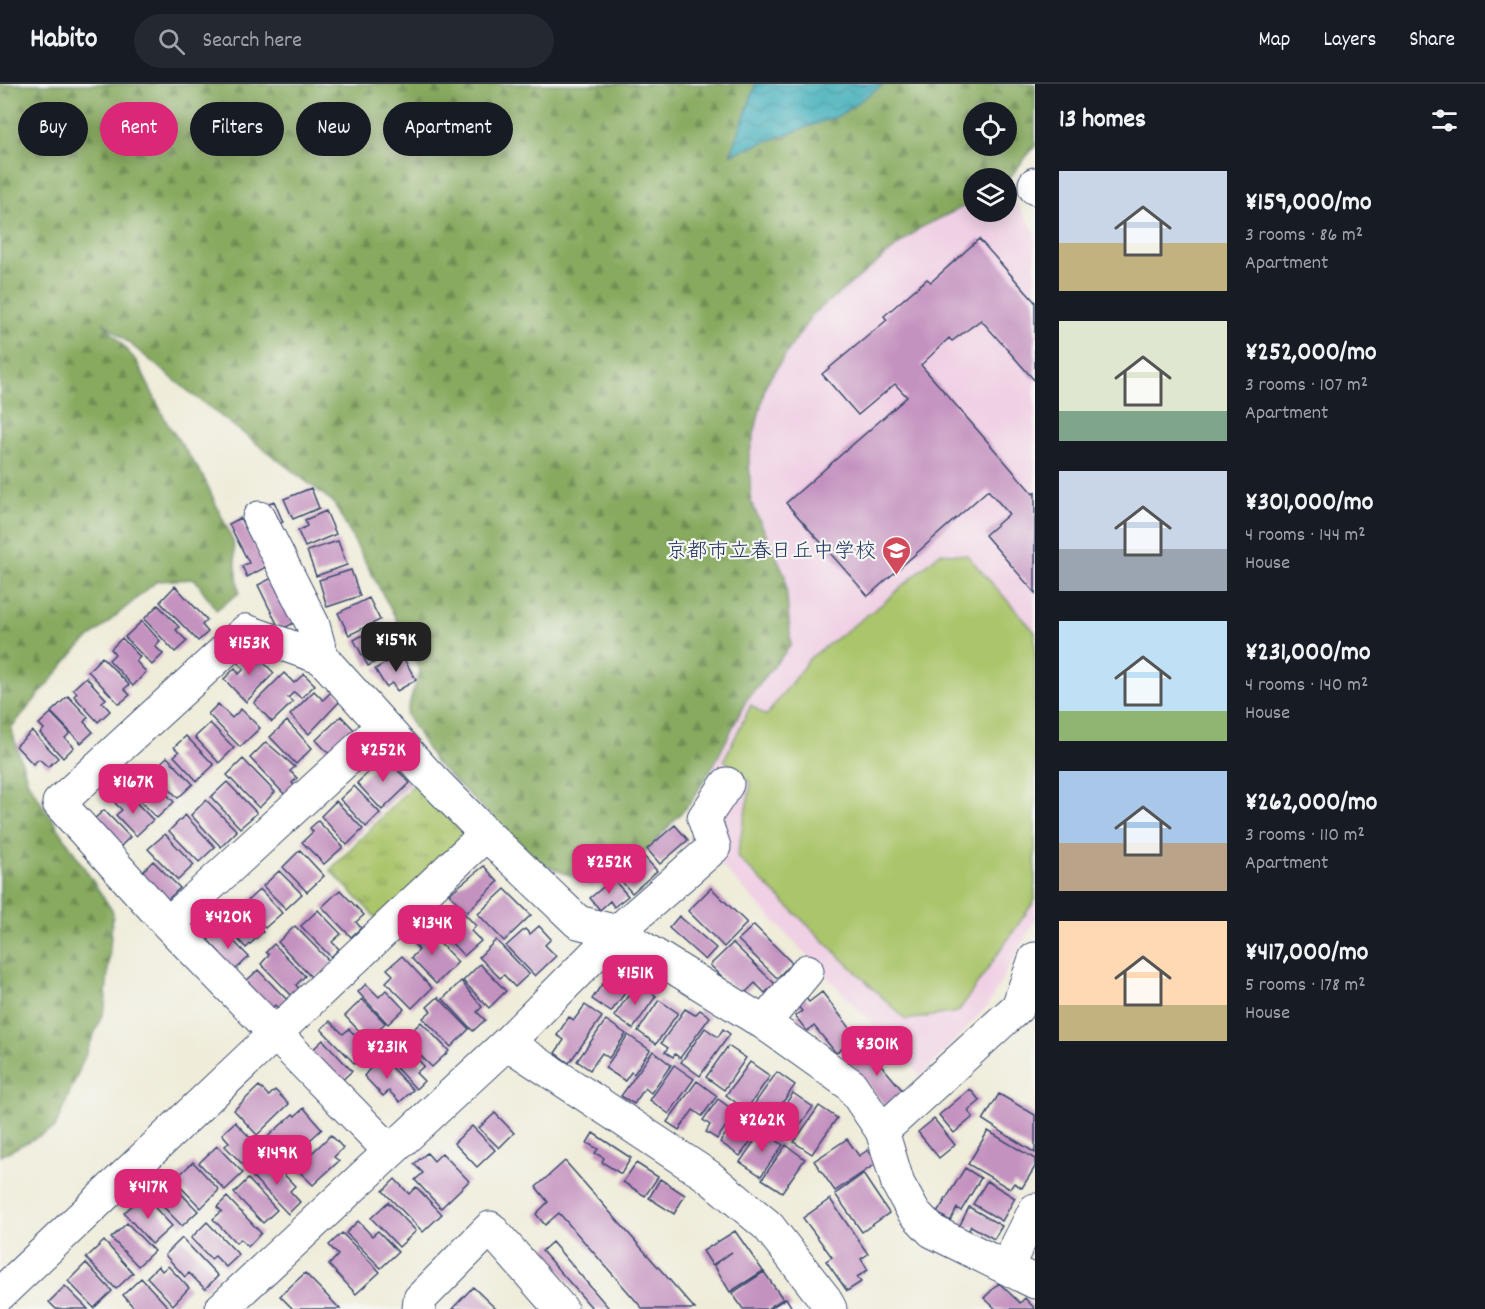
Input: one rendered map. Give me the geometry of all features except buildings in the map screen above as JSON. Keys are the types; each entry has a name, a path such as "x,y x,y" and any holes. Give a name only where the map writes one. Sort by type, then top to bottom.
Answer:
{"street":[{"path":"259,518 313,625 322,658 486,834 578,921 617,932 764,1023 851,1085 882,1131 898,1184 913,1211 932,1231 1021,1274 1035,1210"},
{"path":"322,658 246,631 60,803 168,924 390,1151"},
{"path":"168,924 383,726"},
{"path":"221,1309 507,1042 617,932 714,847 704,818 727,784"},
{"path":"0,1294 278,1034 486,834"},
{"path":"882,1131 1018,1007 1035,959"},
{"path":"764,1023 807,971"},
{"path":"507,1042 708,1176 768,1226 825,1299 830,1309"},
{"path":"419,1309 420,1299 490,1228 561,1309"}],"shaded area":[{"name":"京都市立春日丘中学校","path":"1017,204 1035,232 1035,920 988,1005 921,1076 721,865 722,815 740,789 712,768 747,699 766,676 749,456 766,384 812,315 920,228 963,207 963,222 1017,222"}],"green space":[{"path":"0,84 1035,84 1035,146 1017,168 963,168 963,207 920,228 812,315 766,384 749,456 751,502 785,575 791,645 747,699 715,763 691,802 638,860 592,885 540,863 435,762 406,714 420,671 395,617 333,502 193,395 103,322 137,362 167,423 203,476 233,541 239,593 216,610 195,579 157,581 77,649 11,728 28,782 113,912 105,1008 55,1128 0,1156"},
{"path":"940,553 967,555 1035,632 1035,900 958,1012 906,1020 737,857 751,783 724,760 751,705 766,716 810,658 882,604"},
{"path":"418,780 464,824 465,838 380,922 330,870"}],"water":[{"path":"756,84 884,84 838,116 731,154"}],"place":[{"name":"京都市立春日丘中学校","path":"897,576"}]}
